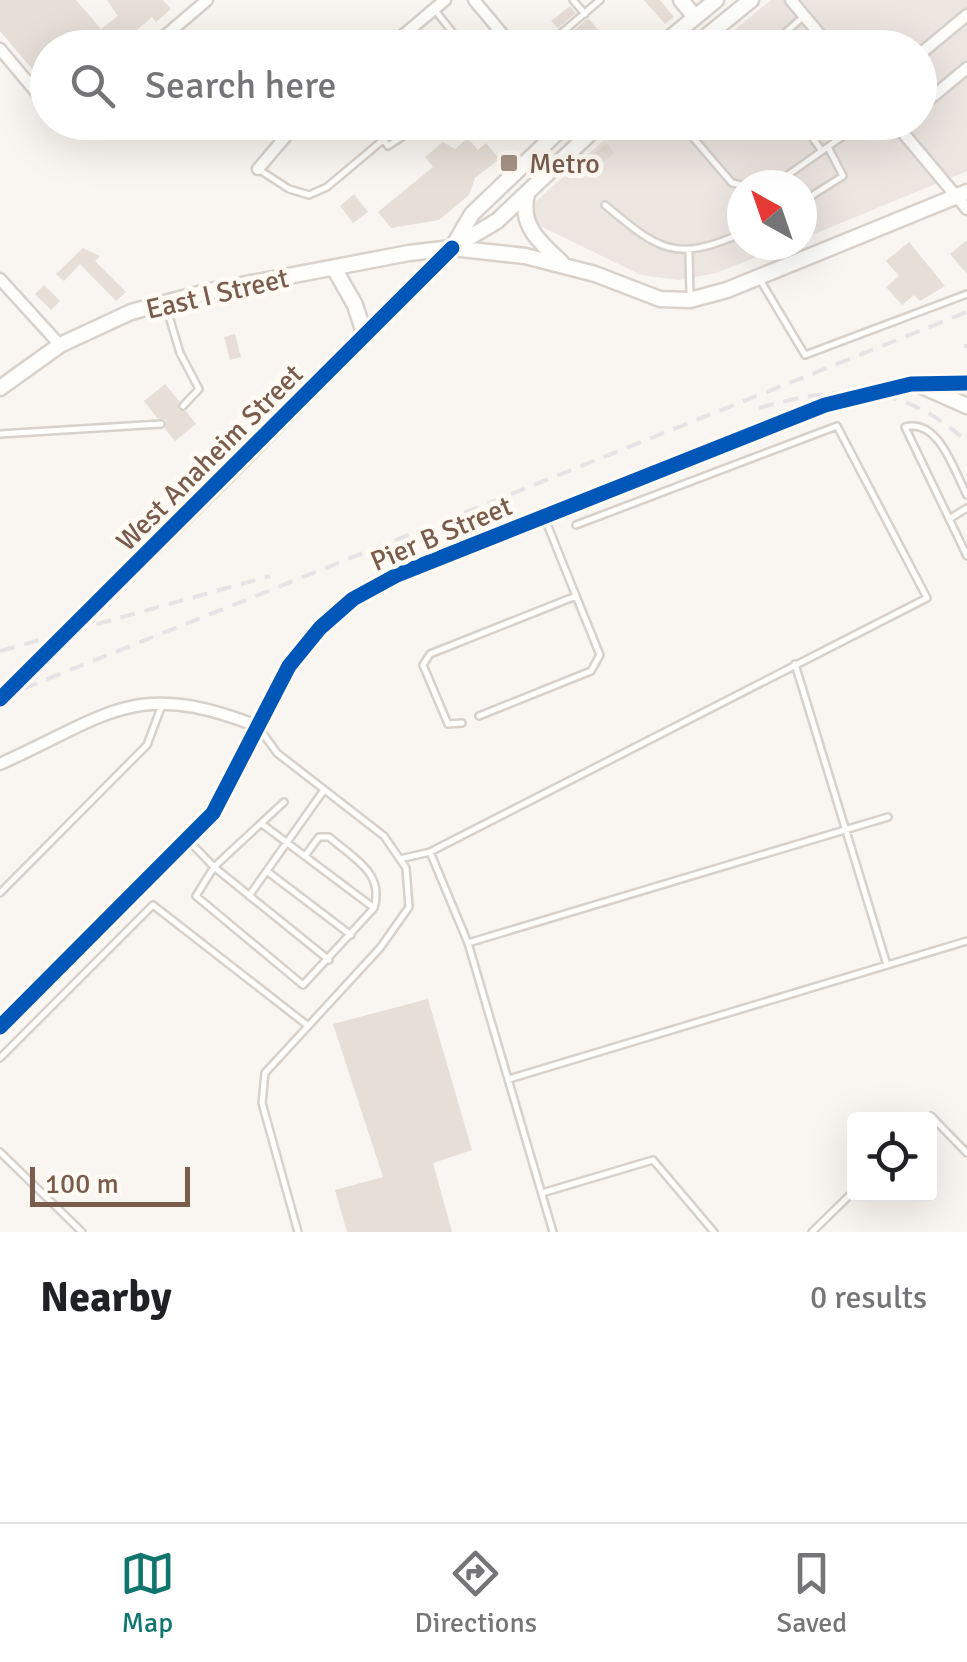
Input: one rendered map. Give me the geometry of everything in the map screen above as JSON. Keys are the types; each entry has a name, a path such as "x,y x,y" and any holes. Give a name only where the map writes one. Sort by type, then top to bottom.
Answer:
{"main road":[{"path":"682,0 695,17"},
{"path":"679,30 716,0"},
{"path":"714,30 751,0"},
{"name":"West Anaheim Street","path":"452,248 472,214 549,140"},
{"name":"West Anaheim Street","path":"0,700 452,248 496,221 582,140"},
{"path":"528,190 522,211 530,230 566,266"},
{"path":"452,248 525,256 660,299 690,300 727,290 962,194"},
{"name":"East I Street","path":"0,388 60,345 131,312 334,268 452,248"},
{"path":"334,268 356,305 364,336"},
{"path":"911,384 967,406"},
{"name":"Pier B Street","path":"0,1027 213,813 288,666 353,600 397,575 826,405 911,384 967,384"}],"street":[{"path":"172,30 208,0"},
{"path":"409,30 445,0"},
{"path":"474,0 499,30"},
{"path":"792,0 816,30"},
{"path":"937,40 967,15"},
{"path":"0,49 30,85"},
{"path":"937,93 967,68"},
{"path":"258,169 283,140"},
{"path":"912,140 962,194 967,210"},
{"path":"0,280 60,345"},
{"path":"0,764 113,710 163,703 210,707 257,726"}],"lane":[{"path":"573,0 584,14"},
{"path":"565,30 600,0"},
{"path":"434,9 451,30"},
{"path":"788,30 804,16"},
{"path":"258,169 289,188 310,194 392,140"},
{"path":"695,140 727,177"},
{"path":"817,140 843,176 817,192"},
{"path":"795,170 838,140"},
{"path":"605,205 635,230 671,249 689,252 727,238"},
{"path":"689,252 690,300"},
{"path":"758,275 806,355 967,294"},
{"path":"166,302 180,353 199,389 183,406"},
{"path":"0,434 161,424"},
{"path":"400,859 430,852 927,598 838,426 576,525"},
{"path":"967,495 935,435 926,427 905,427 967,556"},
{"path":"949,518 967,508"},
{"path":"478,716 591,672 600,655 544,516"},
{"path":"462,723 448,724 423,665 430,654 576,596"},
{"path":"796,664 887,965"},
{"path":"0,893 147,746 163,703"},
{"path":"257,726 277,753 384,836 406,868 409,908 380,948 265,1074 262,1103 298,1232"},
{"path":"249,896 324,790"},
{"path":"284,802 214,867 196,896 300,983 308,984 374,908 378,882 329,836 320,837 304,856"},
{"path":"468,943 888,817"},
{"path":"262,824 374,908"},
{"path":"189,840 214,867 329,960"},
{"path":"430,852 468,943 553,1232"},
{"path":"268,872 351,935"},
{"path":"0,1058 153,904 308,1026"},
{"path":"509,1079 967,941"},
{"path":"937,1122 967,1154"},
{"path":"0,1152 82,1232"},
{"path":"542,1193 654,1160 714,1232"},
{"path":"812,1232 847,1198"}],"shaded area":[{"path":"771,0 967,0 967,171 817,233 817,170 727,170 727,260 749,260 716,273 679,280 641,275 536,224 533,204 604,140 937,140 937,30 735,30"}],"building":[{"path":"0,0 76,0 101,29 118,16 107,0 163,0 171,9 156,22 152,17 137,30 30,30 30,67 0,31"},
{"path":"644,0 660,0 674,17 665,24"},
{"path":"570,6 576,13 558,28 551,21"},
{"path":"589,19 598,30 575,30"},
{"path":"466,140 478,150 486,143 499,159 475,178 469,195 439,220 391,228 378,212 433,167 425,157 443,142 455,149"},
{"path":"607,143 614,153 599,165 592,155"},
{"path":"354,194 368,212 353,223 340,206"},
{"path":"967,240 967,274 950,254"},
{"path":"909,242 945,286 920,301 914,295 902,305 886,287 899,276 886,261"},
{"path":"83,248 100,256 95,261 126,292 116,301 80,264 64,281 56,274"},
{"path":"44,285 60,301 51,310 35,294"},
{"path":"235,334 241,357 230,360 224,337"},
{"path":"165,384 179,401 178,410 186,411 196,424 175,441 165,429 166,420 157,418 144,401"},
{"path":"428,999 472,1150 433,1163 452,1232 347,1232 335,1190 383,1177 333,1024"}],"railway":[{"path":"0,698 967,312"},
{"path":"759,408 816,395 843,393 894,398 942,422 967,442"},
{"path":"0,651 270,576"}],"cycle path":[{"path":"0,699 452,248"},
{"path":"0,1027 213,813 289,666 320,628 353,599 397,575 825,405 911,384 967,383"}],"place":[{"name":"Metro","path":"509,163"}]}
